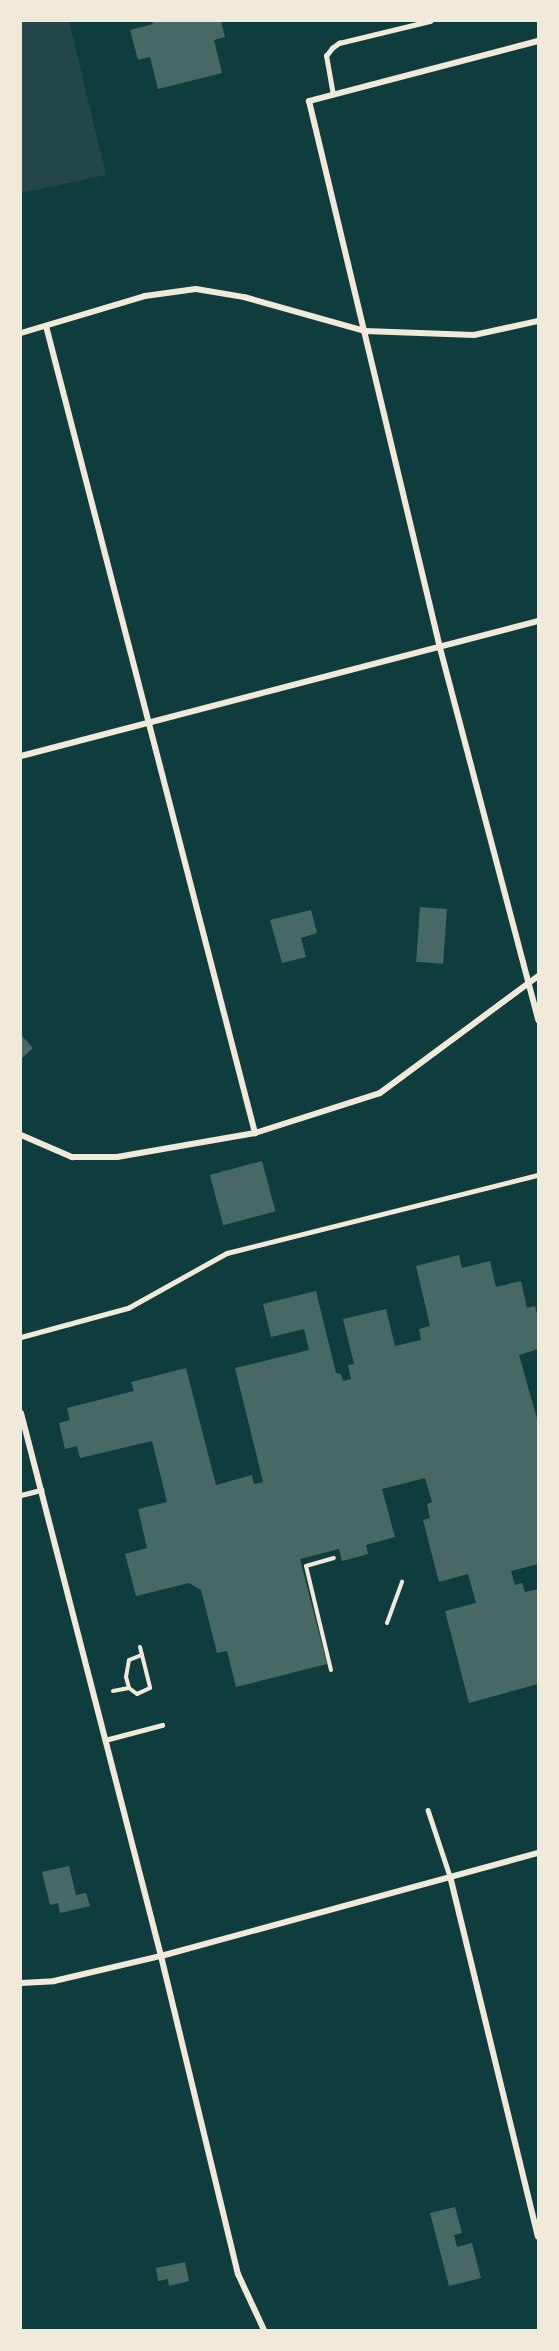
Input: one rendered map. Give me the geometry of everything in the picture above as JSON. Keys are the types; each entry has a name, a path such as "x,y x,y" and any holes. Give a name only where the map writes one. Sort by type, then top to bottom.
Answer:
{"street":[{"path":"538,41 309,101 440,648 538,1020"},
{"path":"21,333 145,296 196,289 244,297 364,331 474,335 538,321"},
{"path":"46,326 255,1133"},
{"path":"21,756 538,621"},
{"path":"21,1135 72,1157 106,1157 255,1133 380,1093 538,976"},
{"path":"21,1413 161,1956 238,2274 264,2330"},
{"path":"21,1983 54,1981 161,1956 538,1853"},
{"path":"450,1876 538,2236"}],"lane":[{"path":"333,95 326,56 332,48 339,43 430,21"},
{"path":"21,1337 128,1308 227,1253 538,1174"},
{"path":"21,1495 41,1490"},
{"path":"105,1740 162,1725"},
{"path":"428,1810 450,1876"}],"path":[{"path":"331,1670 306,1566 334,1558"},
{"path":"387,1623 402,1582"},
{"path":"140,1647 142,1655 150,1688 137,1694 129,1688 126,1677 129,1660 142,1655"},
{"path":"113,1691 129,1688"}],"shaded area":[{"path":"21,21 69,21 106,175 21,193"}],"building":[{"path":"152,21 221,21 225,37 214,40 222,73 158,89 150,57 138,60 130,30 153,24"},
{"path":"420,907 447,909 443,964 416,962"},
{"path":"311,910 317,933 301,938 306,957 282,963 270,920"},
{"path":"21,1035 33,1048 21,1059"},
{"path":"262,1161 275,1211 223,1225 210,1175"},
{"path":"459,1255 462,1268 490,1261 496,1287 521,1281 527,1308 535,1306 538,1318 538,1349 519,1355 538,1422 538,1564 511,1571 515,1585 522,1583 525,1592 538,1589 538,1684 469,1703 445,1611 476,1603 468,1574 439,1582 423,1520 430,1518 427,1504 432,1502 425,1478 382,1489 395,1537 366,1545 368,1554 342,1561 339,1549 300,1559 327,1664 236,1687 227,1651 217,1653 201,1590 189,1583 136,1596 125,1554 147,1548 138,1509 167,1502 152,1441 80,1458 77,1446 65,1449 59,1423 70,1420 67,1408 134,1391 131,1382 186,1368 216,1485 252,1475 254,1484 263,1482 235,1368 309,1350 304,1329 271,1337 263,1304 316,1291 336,1373 341,1374 343,1381 351,1379 348,1365 354,1364 343,1319 386,1309 395,1346 421,1340 419,1329 430,1326 416,1266"},
{"path":"69,1866 76,1895 86,1893 90,1906 60,1913 58,1903 50,1905 42,1872"},
{"path":"455,2207 462,2233 454,2235 457,2247 472,2243 481,2278 449,2286 430,2213"},
{"path":"185,2262 189,2281 169,2286 168,2279 158,2281 156,2268"}]}
